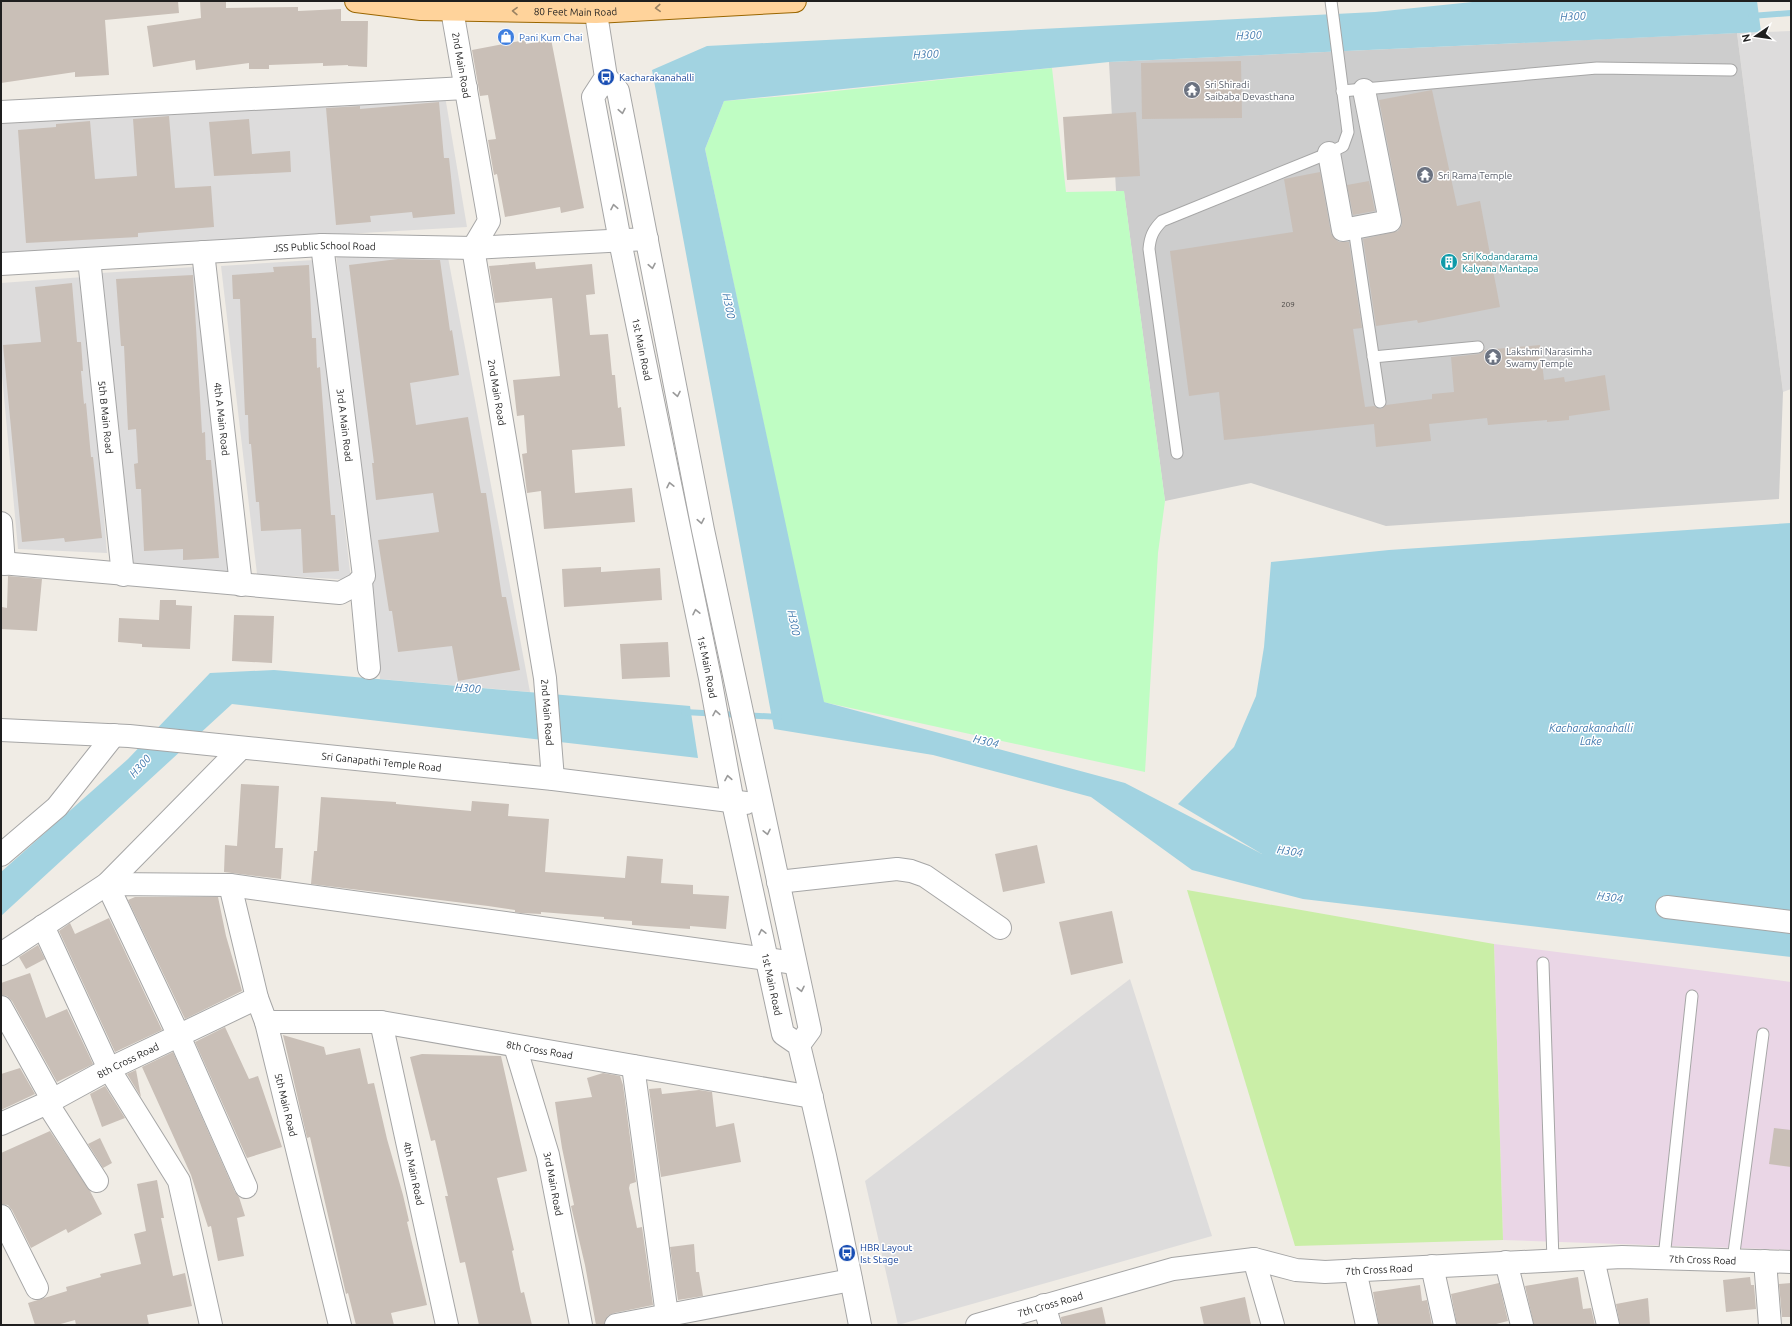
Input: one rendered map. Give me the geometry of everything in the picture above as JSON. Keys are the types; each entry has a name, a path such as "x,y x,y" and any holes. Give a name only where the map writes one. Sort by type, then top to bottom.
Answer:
{"main road":[{"name":"80 Feet Main Road","path":"356,1 421,5 452,10 795,1"}],"street":[{"path":"595,6 606,77 618,91 702,530 810,1030 799,1045 847,1253 860,1325"},
{"name":"2nd Main Road","path":"452,10 489,221 473,248 545,678 553,779"},
{"name":"1st Main Road","path":"606,77 593,97 620,241 710,678 733,803 783,1034 799,1045"},
{"path":"1,112 466,88"},
{"path":"1329,153 1343,230 1390,221 1364,90"},
{"name":"JSS Public School Road","path":"1,264 322,245 473,248 647,239"},
{"name":"3rd A Main Road","path":"322,245 364,576 361,582 369,668"},
{"name":"4th A Main Road","path":"203,252 241,585"},
{"name":"5th B Main Road","path":"89,259 123,575"},
{"path":"1,523 2,563 123,575 340,593 361,582"},
{"name":"Sri Ganapathi Temple Road","path":"1,730 121,736 553,779 733,803 761,804"},
{"path":"1,855 57,807 121,736"},
{"path":"1,954 107,884 241,748"},
{"path":"778,882 897,869 911,871 925,876 1000,928"},
{"path":"107,884 230,885 795,963"},
{"path":"107,884 179,1036 246,1187"},
{"name":"5th Main Road","path":"230,885 257,998 266,1022 340,1325"},
{"path":"1667,907 1791,922"},
{"path":"43,926 109,1069 179,1180 211,1325"},
{"name":"8th Cross Road","path":"1,1124 50,1101 109,1069 257,998"},
{"path":"1,1007 50,1101 97,1181"},
{"name":"8th Cross Road","path":"266,1022 381,1022 812,1097"},
{"name":"4th Main Road","path":"381,1022 447,1325"},
{"name":"3rd Main Road","path":"515,1046 548,1155 581,1325"},
{"path":"633,1066 668,1315"},
{"path":"1,1216 37,1288"},
{"path":"1593,1258 1608,1325"},
{"name":"7th Cross Road","path":"977,1325 1047,1315 1173,1269 1254,1259 1296,1270 1325,1272 1593,1258 1664,1258 1791,1262"},
{"path":"1254,1259 1274,1325"},
{"path":"1765,1261 1770,1325"},
{"path":"1506,1262 1522,1325"},
{"path":"1432,1266 1445,1325"},
{"path":"1355,1270 1367,1325"},
{"path":"616,1325 851,1280"}],"lane":[{"path":"1177,453 1149,250 1150,237 1162,221 1343,146 1348,132 1331,4"},
{"path":"1342,91 1597,68 1732,70"},
{"path":"1354,228 1380,402"},
{"path":"1373,357 1478,347"},
{"path":"1543,963 1553,1260"},
{"path":"1664,1258 1692,996"},
{"path":"1733,1260 1762,1034"}],"shaded area":[{"path":"1791,31 1791,389 1783,392 1737,33"},
{"path":"1737,33 1783,392 1779,499 1386,526 1251,483 1165,501 1124,192 1116,191 1109,62"},
{"path":"445,96 467,227 1,254 1,123"},
{"path":"447,252 530,692 380,679 336,253"},
{"path":"314,260 351,580 257,574 221,266"},
{"path":"194,267 229,576 132,564 101,273"},
{"path":"84,277 107,553 18,549 1,364 1,283"},
{"path":"1494,944 1791,982 1791,1250 1503,1240"},
{"path":"1130,979 1212,1236 898,1325 865,1181"}],"green space":[{"path":"1052,68 1066,192 1124,191 1165,501 1158,553 1145,772 823,702 705,149 724,101 798,95"},
{"path":"1187,890 1494,944 1503,1240 1295,1246"}],"water":[{"name":"Kacharakanahalli Lake","path":"1482,1 1757,1 1761,32 1109,62 724,101 705,149 824,702 1125,783 1262,854 1178,804 1234,747 1256,696 1264,647 1271,562 1389,550 1791,523 1791,957 1303,899 1192,870 1091,797 933,755 774,729 652,70 707,46 1375,12"},
{"path":"274,670 690,706 698,758 232,704 1,916 1,872 128,759 210,673"}],"building":[{"path":"1,1 178,1 179,13 105,20 109,75 75,77 75,72 1,83"},
{"path":"200,1 226,1 226,8 298,7 298,11 341,9 341,21 368,21 367,67 348,65 323,66 323,63 269,65 269,69 249,69 249,63 196,70 195,60 153,67 147,26 201,18"},
{"path":"551,39 584,208 561,213 560,207 505,217 497,174 494,175 488,140 496,139 488,95 480,96 472,50 525,40 526,44"},
{"name":"Sri Shiradi Saibaba Devasthana","path":"1241,61 1242,118 1142,119 1141,63"},
{"path":"1432,90 1457,206 1480,201 1500,307 1418,323 1417,320 1376,326 1363,239 1398,231 1402,225 1379,100"},
{"path":"439,102 444,158 449,158 455,214 413,218 412,212 370,216 371,222 336,225 326,108 360,106 360,109"},
{"path":"1136,112 1140,176 1067,180 1063,117"},
{"path":"169,116 175,188 211,186 214,227 138,233 138,237 26,243 18,130 56,127 56,124 90,121 95,179 137,176 133,119"},
{"path":"249,119 252,154 290,151 291,172 214,176 209,122"},
{"path":"1320,172 1331,233 1339,242 1349,242 1362,328 1353,329 1365,407 1374,406 1381,409 1386,405 1432,399 1432,394 1454,392 1451,357 1479,354 1484,350 1540,345 1544,380 1564,377 1565,382 1605,375 1610,410 1569,416 1569,420 1547,422 1547,420 1488,425 1487,418 1429,424 1431,441 1376,447 1374,424 1224,440 1219,392 1189,396 1170,251 1293,232 1284,179"},
{"path":"1369,181 1375,211 1353,215 1347,185"},
{"path":"398,259 440,260 450,331 452,330 459,375 410,383 416,425 468,417 481,493 486,493 502,597 506,597 520,670 458,681 452,646 398,652 392,611 389,611 378,540 439,532 433,493 376,500 372,463 374,463 349,265"},
{"path":"535,262 536,269 592,264 595,294 586,295 590,335 608,334 612,375 615,375 618,408 621,407 625,446 572,450 575,493 632,488 635,522 544,529 541,491 527,493 522,454 527,453 524,415 517,416 513,380 560,376 552,298 495,303 489,266"},
{"path":"309,265 312,338 316,338 317,368 320,367 331,515 335,515 339,571 303,573 301,529 261,531 259,502 256,502 251,444 249,444 248,415 245,415 240,299 233,299 232,275 274,272 273,267"},
{"path":"193,275 202,433 205,432 206,460 211,460 219,558 183,560 183,549 144,551 141,489 136,489 134,464 138,463 136,429 128,430 124,346 121,346 116,279"},
{"path":"72,283 77,342 81,342 83,371 81,371 84,404 86,403 91,457 93,457 102,538 65,542 64,538 22,542 3,345 41,342 35,287"},
{"path":"601,567 601,572 660,568 662,600 564,607 562,569"},
{"path":"8,576 42,579 37,631 1,629 2,607 7,608"},
{"path":"160,600 176,600 176,605 192,606 190,649 142,647 142,644 118,642 119,618 159,620"},
{"path":"234,615 274,616 272,663 232,661"},
{"path":"668,642 670,677 622,679 620,644"},
{"path":"241,784 279,786 275,848 283,848 281,879 224,872 225,845 237,846"},
{"path":"321,797 396,802 396,804 471,811 472,801 509,804 508,816 549,819 545,872 625,878 627,856 663,859 661,883 693,885 693,894 729,896 726,929 690,926 690,929 632,925 632,921 604,919 604,917 541,912 541,914 521,913 515,912 515,910 488,906 311,884 314,851 317,851"},
{"path":"1037,845 1045,883 1003,892 995,854"},
{"path":"135,897 218,897 226,936 242,991 185,1019 128,900"},
{"path":"1112,911 1123,963 1071,975 1059,922"},
{"path":"109,918 162,1030 115,1052 59,931 70,923 75,934"},
{"path":"38,945 45,959 26,969 19,957"},
{"path":"30,973 46,1018 67,1009 93,1064 57,1082 12,1001 7,996 1,995 1,983"},
{"path":"225,1027 249,1079 258,1076 282,1147 247,1158 195,1042"},
{"path":"283,1035 324,1047 326,1055 360,1048 368,1084 374,1083 387,1139 403,1195 409,1221 407,1222 427,1305 391,1313 394,1325 356,1325 348,1293 346,1294 310,1137 307,1138"},
{"path":"173,1052 235,1192 239,1197 245,1216 237,1218 244,1256 218,1261 211,1226 208,1227 191,1175 142,1067"},
{"path":"422,1054 501,1056 527,1171 497,1178 514,1250 512,1251 521,1293 524,1292 532,1325 479,1325 465,1262 460,1263 445,1196 448,1196 435,1140 431,1141 410,1057"},
{"path":"20,1068 35,1094 1,1110 1,1074"},
{"path":"136,1070 141,1097 127,1074"},
{"path":"603,1073 620,1076 623,1085 636,1182 630,1184 629,1188 637,1228 642,1227 653,1305 614,1313 608,1316 604,1325 596,1325 585,1265 571,1206 574,1205 562,1148 555,1102 592,1097 587,1078"},
{"path":"105,1086 125,1118 102,1127 90,1094"},
{"path":"661,1088 662,1094 699,1090 712,1092 716,1127 734,1123 741,1162 661,1177 649,1089"},
{"path":"1774,1128 1791,1130 1791,1167 1769,1164"},
{"path":"50,1131 90,1191 102,1214 68,1233 66,1229 31,1248 12,1210 8,1205 1,1204 1,1153"},
{"path":"100,1138 112,1163 103,1168 88,1144"},
{"path":"157,1180 164,1218 161,1218 173,1276 185,1273 192,1306 147,1315 149,1325 76,1325 75,1320 57,1325 35,1325 28,1303 67,1291 66,1287 101,1277 100,1274 141,1264 134,1234 146,1231 137,1184"},
{"path":"694,1244 696,1272 699,1272 703,1296 678,1300 670,1247"},
{"path":"1578,1277 1583,1309 1591,1308 1595,1325 1534,1325 1525,1286"},
{"path":"1750,1277 1751,1285 1754,1285 1756,1309 1726,1312 1723,1280"},
{"path":"1499,1283 1508,1321 1492,1325 1457,1325 1451,1294"},
{"path":"1791,1283 1791,1317 1782,1317 1779,1284"},
{"path":"1420,1285 1422,1301 1427,1300 1432,1325 1379,1325 1373,1292"},
{"path":"1245,1297 1251,1325 1204,1325 1200,1307"},
{"path":"1648,1298 1650,1325 1620,1325 1616,1304"},
{"path":"1102,1307 1106,1325 1062,1325 1061,1317"}],"waterway":[{"name":"H300","path":"1751,16 1791,13"},
{"name":"H300","path":"684,712 779,717"}],"place":[{"name":"Pani Kum Chai","path":"506,37"},
{"name":"Kacharakanahalli","path":"606,77"},
{"name":"Sri Shiradi Saibaba Devasthana","path":"1192,90"},
{"name":"Sri Rama Temple","path":"1425,175"},
{"name":"Sri Kodandarama Kalyana Mantapa","path":"1449,262"},
{"name":"Lakshmi Narasimha Swamy Temple","path":"1493,357"},
{"name":"HBR Layout Ist Stage","path":"847,1253"}],"water label":[{"name":"H304","path":"986,741"},
{"name":"H304","path":"1290,851"},
{"name":"H304","path":"1610,897"}]}
